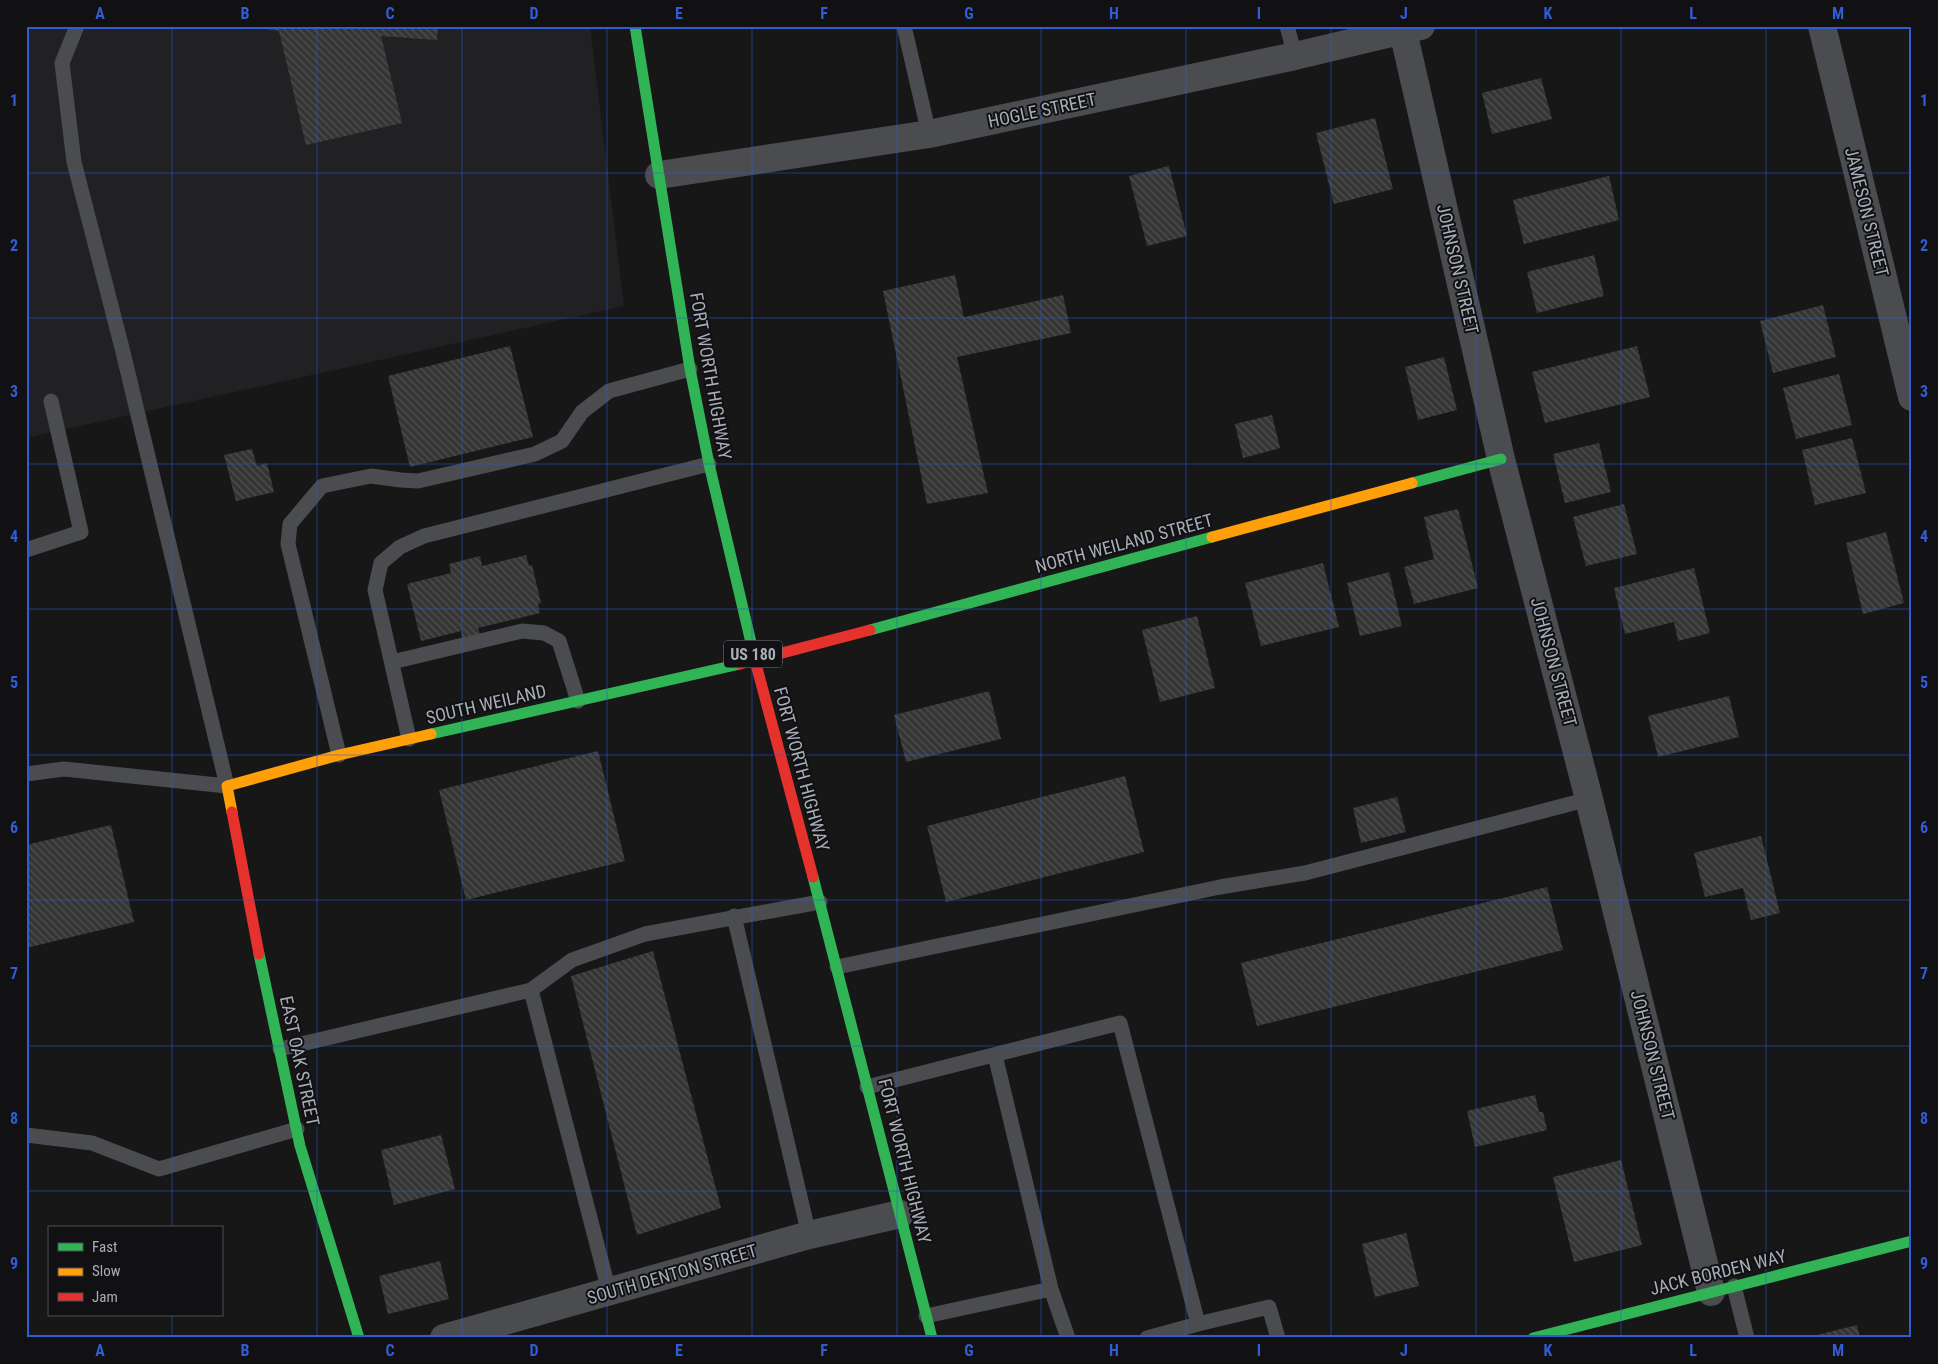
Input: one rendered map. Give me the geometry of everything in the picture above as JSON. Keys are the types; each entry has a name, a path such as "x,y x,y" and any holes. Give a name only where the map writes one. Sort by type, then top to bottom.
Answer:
{"street":[{"name":"FORT WORTH HIGHWAY","path":"636,26 690,370 709,464 755,661 837,967 932,1338"},
{"name":"JAMESON STREET","path":"1822,26 1912,397"},
{"name":"HOGLE STREET","path":"659,175 929,134 1295,56 1412,29"},
{"name":"JOHNSON STREET","path":"1412,29 1501,459 1590,799 1723,1289"},
{"name":"NORTH WEILAND STREET","path":"755,661 1501,459"},
{"name":"SOUTH WEILAND","path":"227,786 339,755 755,661"},
{"name":"EAST OAK STREET","path":"227,786 296,1129 359,1338"},
{"name":"SOUTH DENTON STREET","path":"444,1338 809,1235 900,1214"},
{"name":"JACK BORDEN WAY","path":"1533,1338 1912,1241"}],"lane":[{"path":"26,774 64,769 227,786 122,348 74,162 62,63 77,26"},
{"path":"904,26 929,134"},
{"path":"1287,26 1295,56"},
{"path":"339,755 288,544 290,524 322,486 371,476 418,480 535,454 562,441 582,412 609,391 690,370"},
{"path":"26,550 81,532 51,400"},
{"path":"409,740 375,590 381,563 400,547 424,536 709,464"},
{"path":"392,662 522,630 544,633 559,642 578,700"},
{"path":"837,967 1220,887 1305,873 1590,799"},
{"path":"280,1049 532,990 572,960 645,934 734,916 820,902"},
{"path":"734,916 809,1235"},
{"path":"532,990 609,1291"},
{"path":"867,1086 1120,1023 1198,1324"},
{"path":"995,1055 1051,1288 1068,1338"},
{"path":"26,1135 92,1143 159,1169 296,1129"},
{"path":"926,1316 1051,1288"},
{"path":"1723,1289 1747,1338"},
{"path":"1147,1338 1269,1307 1278,1338"}],"shaded area":[{"path":"26,26 590,26 624,306 26,438"}],"building":[{"path":"246,26 438,26 437,40 381,36 402,123 306,145 279,31"},
{"path":"1541,78 1552,119 1492,134 1482,93"},
{"path":"1375,118 1393,189 1334,204 1316,133"},
{"path":"1169,166 1187,236 1147,246 1129,176"},
{"path":"1609,176 1619,220 1524,244 1513,200"},
{"path":"1594,255 1604,296 1537,313 1527,272"},
{"path":"955,275 964,317 1063,295 1071,333 957,357 988,493 927,504 883,291"},
{"path":"1823,305 1836,357 1773,373 1760,321"},
{"path":"510,346 533,437 410,467 388,376"},
{"path":"1637,346 1650,397 1545,423 1532,372"},
{"path":"1444,357 1457,410 1418,420 1405,367"},
{"path":"1839,374 1852,425 1796,439 1783,388"},
{"path":"1272,415 1280,448 1243,458 1235,424"},
{"path":"1852,438 1866,493 1815,505 1802,450"},
{"path":"1599,443 1611,492 1565,503 1553,454"},
{"path":"252,449 257,466 267,463 274,492 236,501 224,455"},
{"path":"1624,504 1637,554 1586,566 1573,517"},
{"path":"1458,509 1478,588 1414,604 1404,567 1434,559 1424,517"},
{"path":"1886,532 1904,603 1863,614 1846,543"},
{"path":"526,555 529,566 532,565 541,603 538,604 540,613 478,628 481,637 463,641 461,631 421,641 407,584 451,573 449,564 480,556 482,566"},
{"path":"1323,563 1339,627 1261,646 1245,583"},
{"path":"1694,568 1710,633 1678,641 1674,622 1625,634 1614,588"},
{"path":"1389,572 1402,626 1360,636 1347,583"},
{"path":"1197,616 1215,688 1160,702 1142,630"},
{"path":"989,691 1001,739 906,762 894,715"},
{"path":"1729,696 1739,737 1658,757 1648,716"},
{"path":"598,751 625,861 466,900 439,790"},
{"path":"1125,776 1144,852 946,902 927,826"},
{"path":"1397,797 1406,832 1361,843 1353,808"},
{"path":"111,825 134,922 26,948 26,845"},
{"path":"1761,836 1780,913 1751,920 1743,888 1705,897 1694,853"},
{"path":"1547,887 1563,950 1257,1026 1241,963"},
{"path":"653,951 721,1208 637,1235 571,976"},
{"path":"1535,1095 1539,1112 1543,1112 1547,1130 1475,1147 1467,1111"},
{"path":"441,1135 455,1189 394,1205 381,1150"},
{"path":"1621,1160 1642,1245 1574,1262 1553,1177"},
{"path":"1406,1233 1419,1286 1375,1297 1362,1244"},
{"path":"440,1261 449,1299 388,1314 379,1276"},
{"path":"1857,1325 1860,1338 1809,1338 1809,1337"}],"traffic: fast":[{"path":"635,26 690,369 709,464 757,668"},
{"path":"1412,483 1501,459"},
{"path":"870,630 1212,537"},
{"path":"431,734 740,664"},
{"path":"813,877 932,1338"},
{"path":"259,954 300,1146 359,1338"},
{"path":"1533,1338 1912,1241"}],"traffic: slow":[{"path":"1212,537 1412,483"},
{"path":"232,812 227,786 339,755 431,734"}],"traffic: jam":[{"path":"740,664 870,630"},
{"path":"757,668 813,877"},
{"path":"232,812 259,954"}]}
